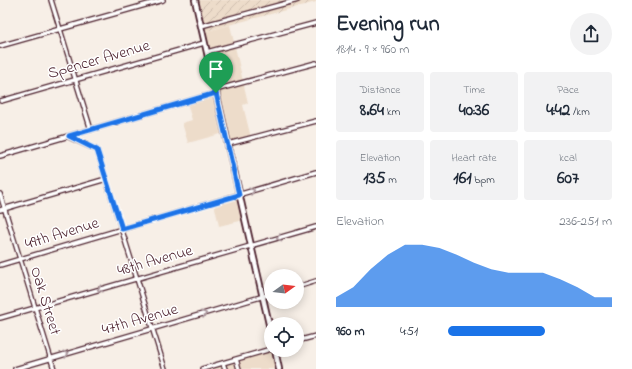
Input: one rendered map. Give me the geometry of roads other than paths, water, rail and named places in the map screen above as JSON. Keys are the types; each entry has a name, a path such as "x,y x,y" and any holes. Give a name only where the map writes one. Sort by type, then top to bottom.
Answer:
{"main road":[{"path":"195,0 267,317"},
{"path":"276,357 279,369"}],"street":[{"path":"51,0 90,130"},
{"path":"0,46 163,0"},
{"path":"201,26 298,0"},
{"path":"207,52 316,23"},
{"name":"Spencer Avenue","path":"1,101 204,43"},
{"path":"0,156 316,63"},
{"path":"228,144 316,121"},
{"path":"69,136 97,150 165,369"},
{"name":"49th Avenue","path":"0,265 316,172"},
{"path":"0,210 106,179"},
{"name":"Oak Street","path":"0,194 54,369"},
{"name":"48th Avenue","path":"0,318 316,227"},
{"path":"304,285 316,281"},
{"name":"47th Avenue","path":"15,369 263,297"},
{"path":"304,339 316,336"},
{"path":"202,369 264,351"},
{"path":"236,359 239,369"},
{"path":"223,363 225,369"}]}
